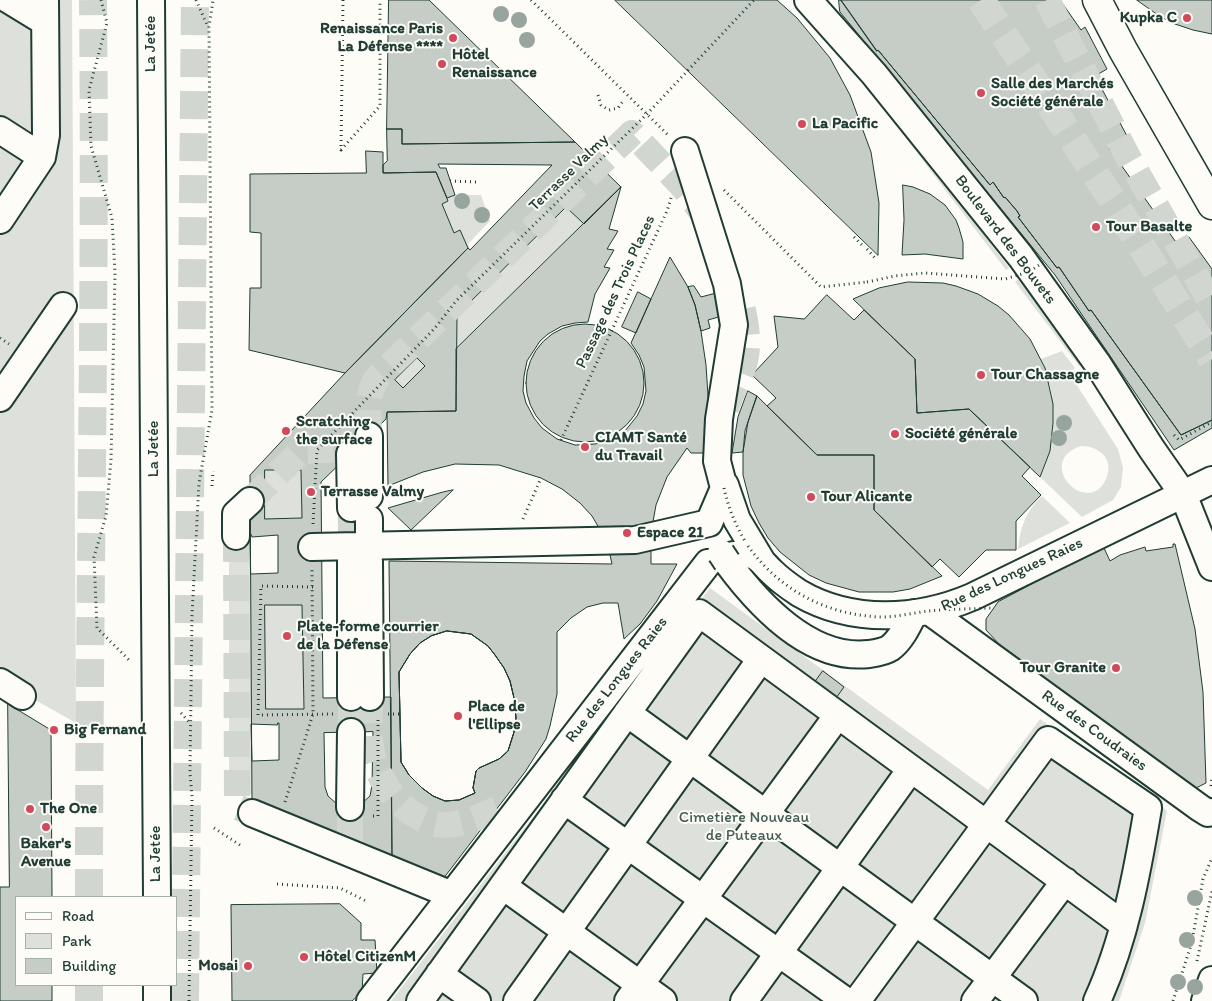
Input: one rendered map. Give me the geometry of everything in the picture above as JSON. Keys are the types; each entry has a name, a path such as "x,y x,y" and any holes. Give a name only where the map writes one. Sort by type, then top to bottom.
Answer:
{"main road":[{"path":"1097,0 1123,50 1212,205"}],"street":[{"path":"0,220 42,157 46,135 45,11 9,0"},
{"name":"La Jetée","path":"151,0 157,896"},
{"name":"Boulevard des Bouvets","path":"808,0 874,74 1021,257 1097,364 1151,448 1200,485 1212,567"},
{"path":"0,130 42,157"},
{"name":"Rue des Longues Raies","path":"685,151 727,284 734,325 719,419 717,461 736,520 760,560 791,588 810,599 834,608 862,614 922,612 972,597 1200,485"},
{"path":"0,398 63,306"},
{"path":"350,454 365,514 369,436"},
{"path":"724,486 709,523 722,558 771,613 804,638 834,651 857,655 886,650 892,647 922,612"},
{"path":"236,536 236,514 250,501"},
{"path":"312,547 635,540 709,523"},
{"path":"722,558 748,555 760,560"},
{"name":"Rue des Longues Raies","path":"370,1001 526,798 722,558"},
{"path":"360,561 361,697"},
{"name":"Rue des Coudraies","path":"922,612 1200,808 1208,813 1212,812"},
{"path":"420,1001 699,613 1124,925"},
{"path":"517,1001 761,659"},
{"path":"0,682 22,696"},
{"path":"627,713 1024,1001"},
{"path":"634,993 838,715"},
{"path":"350,807 351,732"},
{"path":"856,1001 1048,740 1148,808 1138,867 1124,925 1105,983 1096,1001"},
{"path":"744,1001 911,768"},
{"path":"497,809 526,798"},
{"path":"564,800 846,1001"},
{"path":"252,813 350,848 452,895"},
{"path":"975,1001 1064,881"},
{"path":"503,886 566,931 634,993 663,1001"},
{"path":"1204,973 1205,1001"},
{"path":"440,974 477,1001"},
{"path":"157,986 157,1001"}],"path":[{"path":"101,0 107,23 89,90 91,146 112,218 116,273 110,460 106,516 94,557 97,628 134,665"},
{"path":"196,0 209,27"},
{"path":"190,1001 192,615 198,483 212,410 209,27 213,0"},
{"path":"343,0 341,150 380,106 380,0"},
{"path":"531,0 647,114"},
{"name":"Terrasse Valmy","path":"384,380 435,328 456,301 647,114 754,0"},
{"path":"598,95 601,106 609,110 618,108 623,101"},
{"path":"450,181 476,182"},
{"name":"Passage des Trois Places","path":"561,440 667,210 672,194"},
{"path":"746,211 821,287 925,273 1005,279 1029,272 1045,262"},
{"path":"854,237 862,245"},
{"path":"866,249 875,258"},
{"path":"212,486 213,471"},
{"path":"724,486 735,522 757,558 771,574 801,596 816,604 835,610 868,616 901,616 922,612 993,608"},
{"path":"286,801 313,714 312,547"},
{"path":"313,587 260,586 258,715 313,714"},
{"path":"178,711 191,724"},
{"path":"214,828 240,845"},
{"path":"1174,1001 1192,942 1203,879 1212,858"},
{"path":"277,884 340,888 368,902"},
{"path":"1204,973 1212,891"}],"green space":[{"path":"0,0 72,0 76,723 0,680"},
{"path":"890,111 1009,268 1006,270 887,113"},
{"path":"455,195 481,195 490,221 468,244 470,250 460,230 454,233 442,204 448,201 447,198"},
{"path":"566,207 584,224 456,349 457,315"},
{"path":"1018,279 1081,364 1079,366 1015,282"},
{"path":"1062,351 1075,368 1069,373 1118,449 1123,468 1121,487 1113,500 1082,517 1040,477 1050,448 1053,418 1053,403 1047,373 1041,359","holes":["1081,446 1094,448 1104,455 1108,465 1106,479 1098,490 1088,493 1078,490 1069,484 1063,474 1062,464 1068,454"]},
{"path":"417,358 425,366 403,388 395,380"},
{"path":"265,470 301,470 302,518 265,519"},
{"path":"1042,496 1070,523 1018,549 1020,534 1025,520"},
{"path":"250,534 252,794 229,794 229,535"},
{"name":"Cimetière Nouveau de Puteaux","path":"710,588 988,790 1040,719 1167,811 1145,923 1119,1001 391,1001"},
{"path":"265,605 302,605 304,709 266,709"}],"building":[{"name":"Hôtel Renaissance","path":"389,0 429,0 575,142 402,144 402,129 387,129"},
{"name":"La Pacific","path":"615,0 777,0 797,18 830,58 850,95 871,152 879,203 878,255"},
{"path":"839,0 841,0 877,51 990,185 993,182 1004,198 1017,211 1020,216 1018,217 1057,268 1059,267 1089,311 1091,310 1181,435 1212,420 1212,428 1174,450 1055,275 840,12"},
{"name":"Tour Basalte","path":"841,0 1060,0 1081,30 1085,27 1107,69 1095,76 1127,136 1109,148 1178,245 1189,237 1212,269 1212,420 1181,435 1091,310 1089,311 1059,267 1057,268 1018,217 1020,216 1017,211 1004,198 993,182 990,185 877,51"},
{"name":"Kupka C","path":"1137,0 1212,0 1212,34 1172,23"},
{"name":"Terrasse Valmy","path":"387,129 402,129 402,144 575,142 621,187 584,224 566,207 457,315 456,411 387,412 386,419 321,482 323,698 391,697 392,858 252,805 250,475 345,373 468,248 470,250 552,165 438,164 440,168 446,168 455,195 447,198 436,172 383,173 383,165 387,161","holes":["417,358 425,366 403,388 395,380","265,470 301,470 302,518 265,519","265,605 302,605 304,709 266,709","373,732 372,785 370,796 361,804 338,805 328,796 325,787 324,733"]},
{"path":"366,151 383,152 383,173 436,172 448,201 442,204 454,233 460,230 468,248 345,373 249,350 250,288 261,288 261,233 250,232 250,174 366,173"},
{"path":"903,185 930,194 945,205 956,220 959,228 963,242 963,259 925,254 902,255"},
{"name":"Espace 21","path":"621,187 609,229 618,231 607,249 614,250 604,267 610,268 595,294 588,322 562,326 540,341 527,361 523,391 526,403 542,428 557,439 575,445 595,444 611,440 625,431 637,416 643,404 646,391 644,367 631,343 670,257 688,287 695,305 706,365 709,411 707,443 703,453 691,453 687,448 667,477 656,505 651,533 651,564 677,564 657,601 640,624 624,639 618,603 603,603 587,607 571,618 557,632 557,694 546,739 525,772 443,879 392,858 389,561 612,564 608,546 592,516 580,503 562,489 541,478 499,465 455,464 423,472 388,486 387,412 456,411 456,349","holes":["447,631 471,634 488,646 504,668 510,681 516,718 514,732 508,751 499,759 476,771 473,788 475,793 459,800 445,801 433,796 422,788 409,775 401,762 399,672 410,654 420,643 431,636"]},
{"name":"Tour Chassagne","path":"908,282 943,283 978,294 1009,315 1030,339 1045,368 1053,404 1050,451 1040,477 969,409 917,413 915,359 853,299 879,288"},
{"path":"694,286 701,297 716,293 722,316 708,320 710,328 701,331 695,305 688,287"},
{"path":"638,292 651,299 636,333 622,327"},
{"name":"Société générale","path":"827,295 854,320 864,310 915,359 917,413 969,409 1030,467 1022,476 1041,495 1016,521 1016,550 986,550 959,577 940,559 932,567 874,510 874,455 817,455 767,406 776,398 752,375 778,347 774,316 804,319"},
{"path":"585,324 608,328 627,341 640,360 644,383 640,406 627,425 608,438 585,442 562,438 543,425 530,406 526,383 530,360 543,341 562,328"},
{"path":"748,391 757,396 748,422 743,452 732,453 738,417"},
{"name":"Tour Alicante","path":"757,396 817,455 874,455 874,510 942,576 910,589 893,592 859,592 826,583 809,575 780,552 768,538 759,523 751,506 743,475 745,431"},
{"path":"453,490 411,530 388,508 443,492"},
{"path":"250,532 252,537 278,535 278,573 251,574"},
{"name":"Tour Granite","path":"1112,542 1113,544 1104,548 1110,561 1120,555 1145,547 1146,551 1173,547 1173,544 1175,544 1195,629 1203,692 1206,783 1196,788 999,644 986,630 986,619 998,602"},
{"name":"Place de l'Ellipse","path":"447,631 471,634 488,646 504,668 510,681 516,718 508,751 499,759 476,771 473,788 475,793 459,800 445,801 433,796 422,788 409,775 401,762 399,672 410,654 420,643 431,636"},
{"name":"Place de l'Ellipse","path":"447,631 471,634 488,646 504,668 510,681 516,718 508,751 499,759 476,771 473,788 475,793 459,800 445,801 433,796 422,788 409,775 401,762 399,672 410,654 420,643 431,636"},
{"path":"823,671 844,687 831,705 810,689"},
{"name":"The One","path":"8,704 51,730 52,896 15,896 15,986 52,986 52,1001 0,1001 0,887 9,887"},
{"path":"278,723 279,760 252,761 251,724 277,725"},
{"name":"Hôtel CitizenM","path":"340,904 361,923 361,940 375,940 377,973 363,974 362,992 352,1001 232,1001 231,905"}],"tunnel":[{"path":"89,896 94,224 93,0"},
{"path":"185,1001 195,0"},
{"path":"981,0 1115,204 1212,359"},
{"path":"1047,0 1128,157 1212,304"},
{"path":"369,436 369,398 378,377 632,133 684,188 703,214"},
{"path":"726,409 743,367 746,353 746,329 740,298"},
{"path":"250,501 301,451 346,449 349,450 350,454"},
{"path":"351,508 351,561"},
{"path":"236,536 237,807 252,813"},
{"path":"351,697 351,732"},
{"path":"370,697 370,741 374,760 379,774 387,787 406,809 432,823 446,825 466,822 497,809"},
{"path":"350,807 350,842"},
{"path":"89,986 89,1001"}],"place":[{"name":"Kupka C","path":"1187,18"},
{"name":"Renaissance Paris La Défense ****","path":"453,38"},
{"name":"Hôtel Renaissance","path":"442,64"},
{"name":"Salle des Marchés Société générale","path":"981,93"},
{"name":"La Pacific","path":"802,124"},
{"name":"Tour Basalte","path":"1096,227"},
{"name":"Tour Chassagne","path":"981,375"},
{"name":"Scratching the surface","path":"286,431"},
{"name":"Société générale","path":"895,434"},
{"name":"CIAMT Santé du Travail","path":"585,447"},
{"name":"Terrasse Valmy","path":"311,492"},
{"name":"Tour Alicante","path":"811,497"},
{"name":"Espace 21","path":"627,533"},
{"name":"Plate-forme courrier de la Défense","path":"287,636"},
{"name":"Tour Granite","path":"1116,668"},
{"name":"Place de l'Ellipse","path":"458,716"},
{"name":"Big Fernand","path":"54,730"},
{"name":"The One","path":"30,809"},
{"name":"Baker's Avenue","path":"46,827"},
{"name":"Hôtel CitizenM","path":"304,957"},
{"name":"Mosai","path":"248,966"}]}
